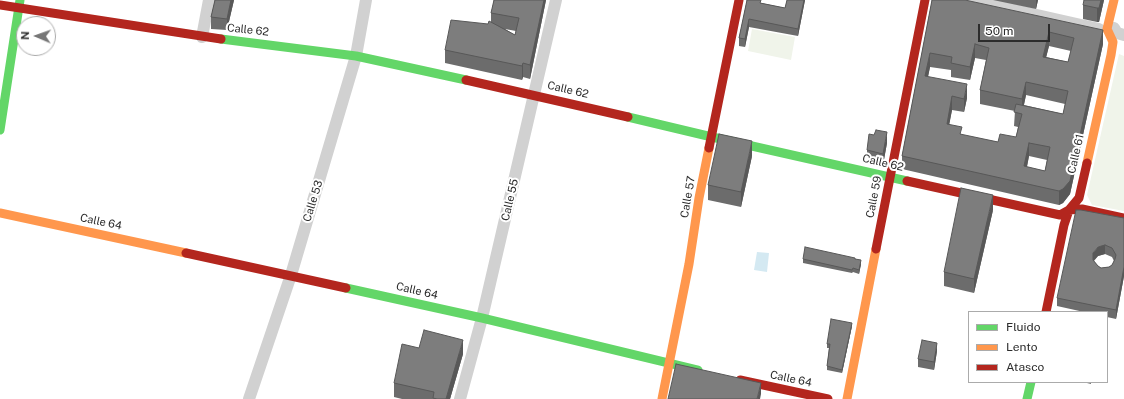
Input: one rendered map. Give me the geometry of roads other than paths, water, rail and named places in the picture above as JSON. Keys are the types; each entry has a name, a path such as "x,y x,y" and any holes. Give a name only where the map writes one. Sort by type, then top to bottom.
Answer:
{"main road":[{"name":"Calle 57","path":"662,399 699,198 739,0"},
{"name":"Calle 59","path":"847,399 925,0"},
{"name":"Calle 61","path":"1046,311 1064,225 1069,210 1079,198 1118,37 1107,29 1114,0"},
{"path":"964,3 1118,37"},
{"name":"Calle 62","path":"0,5 19,4 202,38 356,56 536,87 712,137 1060,215 1069,210 1082,209 1124,218"},
{"path":"0,130 19,4"},
{"name":"Calle 64","path":"0,212 482,318 669,364 708,372"},
{"name":"Calle 64","path":"731,378 828,399"},
{"path":"1028,399 1031,383"}],"street":[{"path":"202,38 209,0"},
{"name":"Calle 53","path":"249,399 291,275 356,56 366,0"},
{"path":"536,87 550,0"},
{"name":"Calle 55","path":"460,399 482,318 556,0"},
{"path":"536,87 559,0"},
{"path":"964,3 1098,33"}],"water":[{"path":"757,252 769,253 767,272 754,270"}]}
